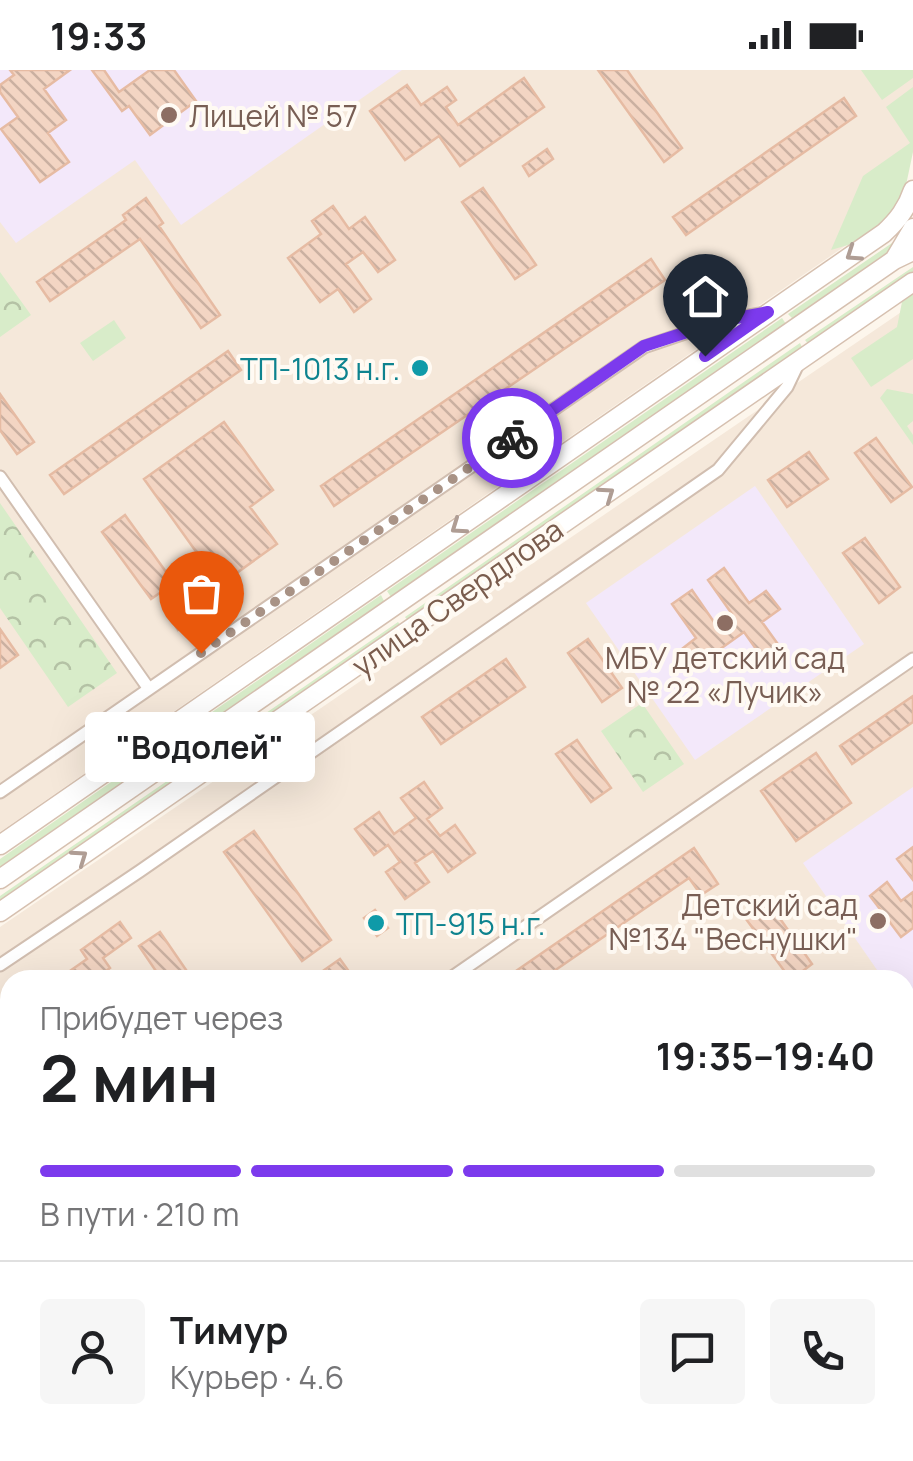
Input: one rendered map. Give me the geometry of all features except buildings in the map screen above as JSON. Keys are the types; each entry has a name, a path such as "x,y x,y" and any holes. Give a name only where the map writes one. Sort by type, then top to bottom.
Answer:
{"main road":[{"name":"улица Свердлова","path":"0,845 884,233 898,220 913,190"},
{"name":"улица Свердлова","path":"894,260 913,228"},
{"name":"улица Свердлова","path":"0,879 894,260 913,251"},
{"name":"улица Свердлова","path":"0,912 913,282"}],"street":[{"path":"0,792 644,346 721,321 768,312"},
{"path":"0,965 718,470 787,387 799,361"},
{"path":"0,477 149,688"},
{"path":"462,970 913,659"}],"shaded area":[{"path":"0,70 913,70 913,139 894,212 0,832"},
{"name":"Лицей № 57","path":"0,70 402,70 181,225 135,160 16,243 0,222"},
{"path":"913,304 913,970 0,970 0,927"},
{"name":"МБУ детский сад № 22 «Лучик»","path":"755,486 864,644 695,760 586,603"},
{"name":"Детский сад №134 \"Веснушки\"","path":"913,787 913,970 877,970 803,863"}],"green space":[{"path":"861,70 913,70 913,78 882,100"},
{"path":"913,87 913,152 902,204 865,240 831,250 863,176 910,143 886,107"},
{"path":"895,241 896,247 793,319 788,314"},
{"path":"913,267 913,274 809,345 805,340"},
{"path":"0,272 31,315 0,337"},
{"path":"913,294 913,359 871,387 851,358 897,327 902,302"},
{"path":"782,318 786,324 391,597 387,591"},
{"path":"114,320 126,338 93,361 80,343"},
{"path":"800,343 803,349 409,622 405,617"},
{"path":"887,389 913,394 913,421 907,426 913,435 913,445 880,398"},
{"path":"0,503 117,673 68,707 0,608"},
{"path":"381,595 384,601 0,867 0,859"},
{"path":"398,622 402,627 0,905 0,896"},
{"path":"642,703 684,764 643,792 601,731"}],"way so far":[{"path":"201,653 512,438"}],"place":[{"name":"Лицей № 57","path":"169,115"},
{"name":"ТП-1013 н.г.","path":"420,368"},
{"name":"МБУ детский сад № 22 «Лучик»","path":"725,623"},
{"name":"\"Водолей\"","path":"201,653"},
{"name":"Детский сад №134 \"Веснушки\"","path":"878,921"},
{"name":"ТП-915 н.г.","path":"376,923"}],"route":[{"path":"512,438 644,346 721,321 768,312 705,356"}]}
